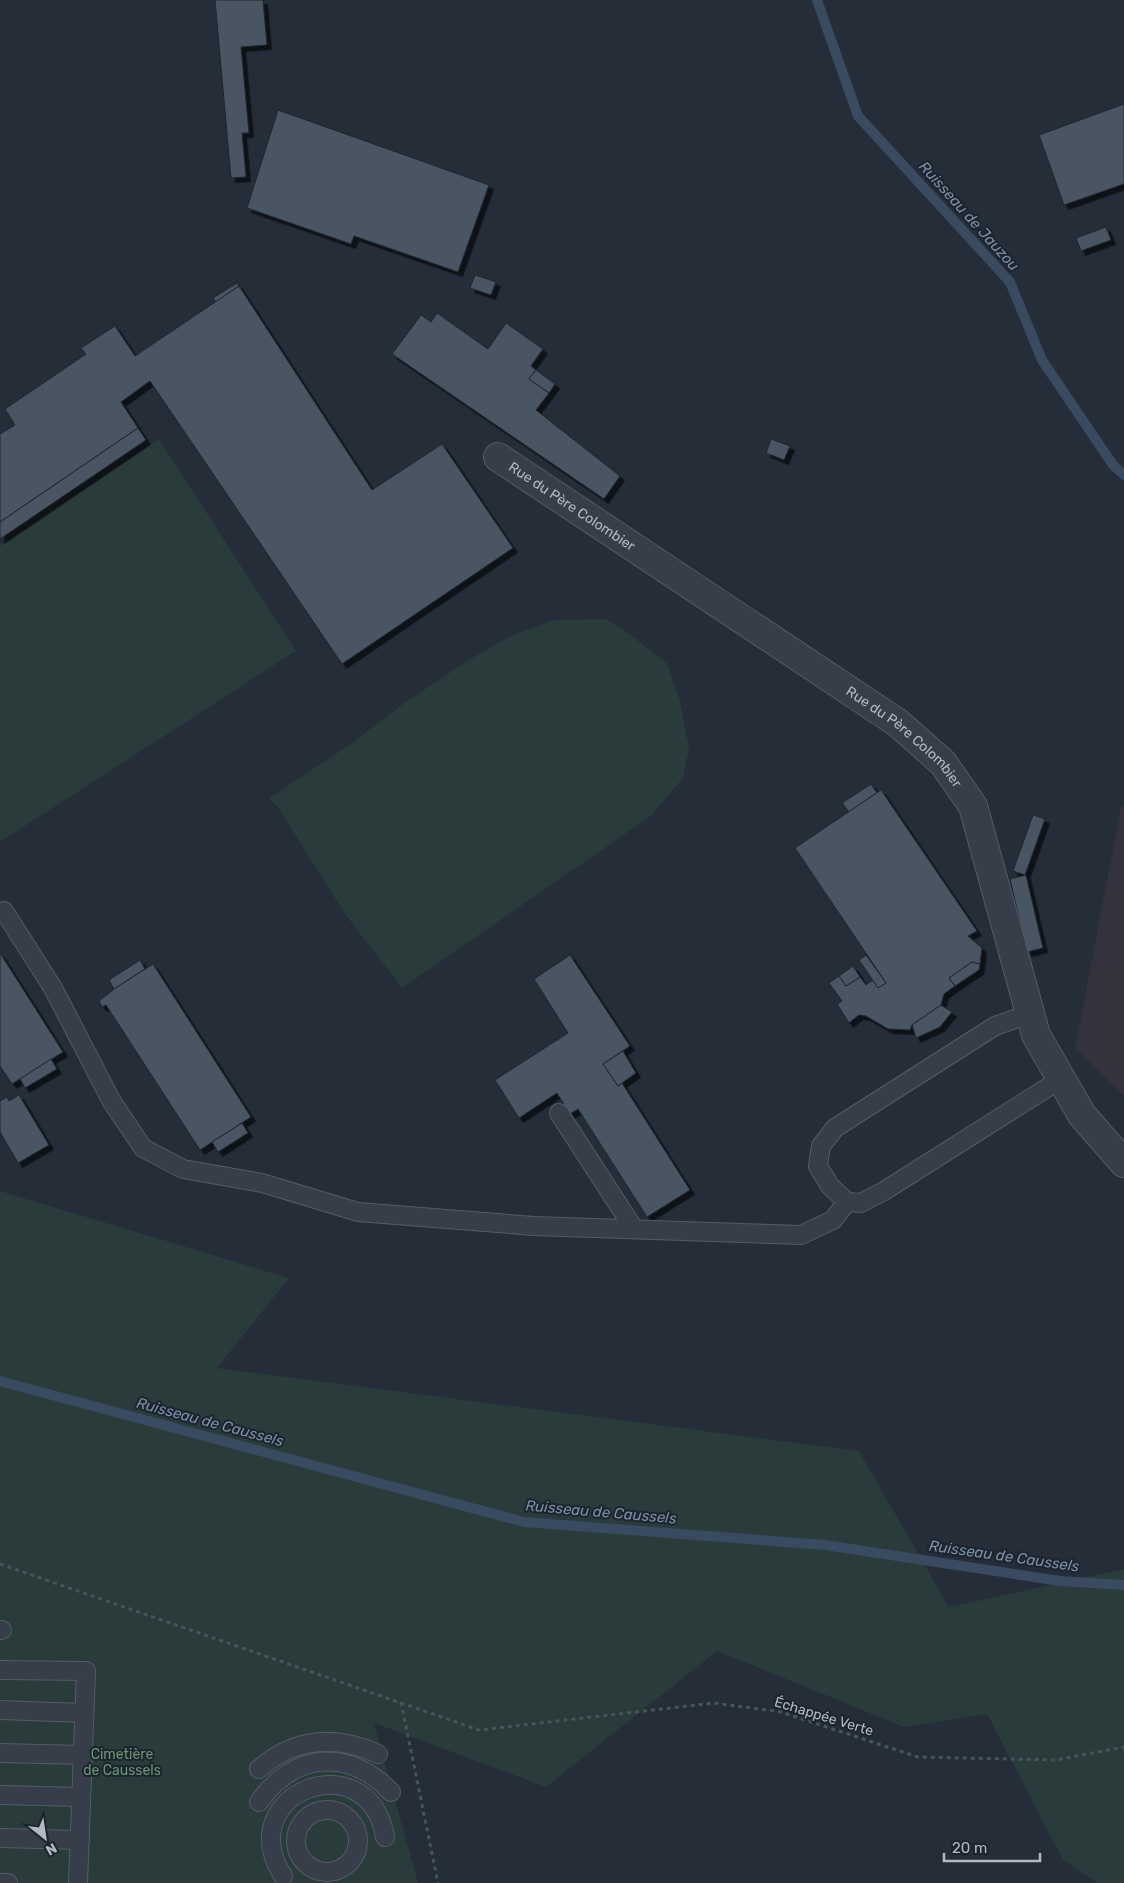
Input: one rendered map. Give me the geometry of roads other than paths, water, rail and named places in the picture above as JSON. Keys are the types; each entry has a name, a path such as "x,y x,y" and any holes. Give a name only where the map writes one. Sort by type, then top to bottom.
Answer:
{"street":[{"name":"Rue du Père Colombier","path":"498,457 898,723 943,763 973,806 1036,1035 1082,1115 1124,1163"}],"lane":[{"path":"4,911 53,988 112,1102 143,1148 183,1169 262,1182 358,1212 534,1226 801,1235 833,1220 846,1202"},
{"path":"1030,1014 995,1026 835,1128 821,1146 818,1166 830,1186 846,1202 861,1203 884,1191 1062,1079"},
{"path":"559,1113 634,1229"},
{"path":"0,1670 86,1672 78,1883"},
{"path":"0,1710 84,1713"},
{"path":"259,1769 283,1752 311,1737 360,1746 378,1754"},
{"path":"311,1737 323,1810"},
{"path":"0,1753 82,1755"},
{"path":"259,1802 279,1778 292,1770 315,1763 338,1762 353,1765 380,1781 391,1792"},
{"path":"283,1876 273,1856 271,1845 274,1823 278,1813 293,1796 303,1790 319,1785 335,1784 346,1787 366,1798 379,1816 385,1837"},
{"path":"0,1795 81,1797"},
{"path":"323,1810 333,1810 342,1813 355,1826 358,1835 356,1854 335,1877 308,1865 302,1859 296,1842 300,1824 307,1817 323,1810"},
{"path":"0,1838 80,1840"},
{"path":"0,1883 8,1883"}],"waterway":[{"name":"Ruisseau de Jauzou","path":"817,0 858,116 1010,282 1042,360 1113,465 1124,475"},
{"name":"Ruisseau de Caussels","path":"0,1381 524,1522 825,1545 1060,1581 1124,1585"}],"park label":[{"name":"Cimetière de Caussels","path":"122,1762"}]}
